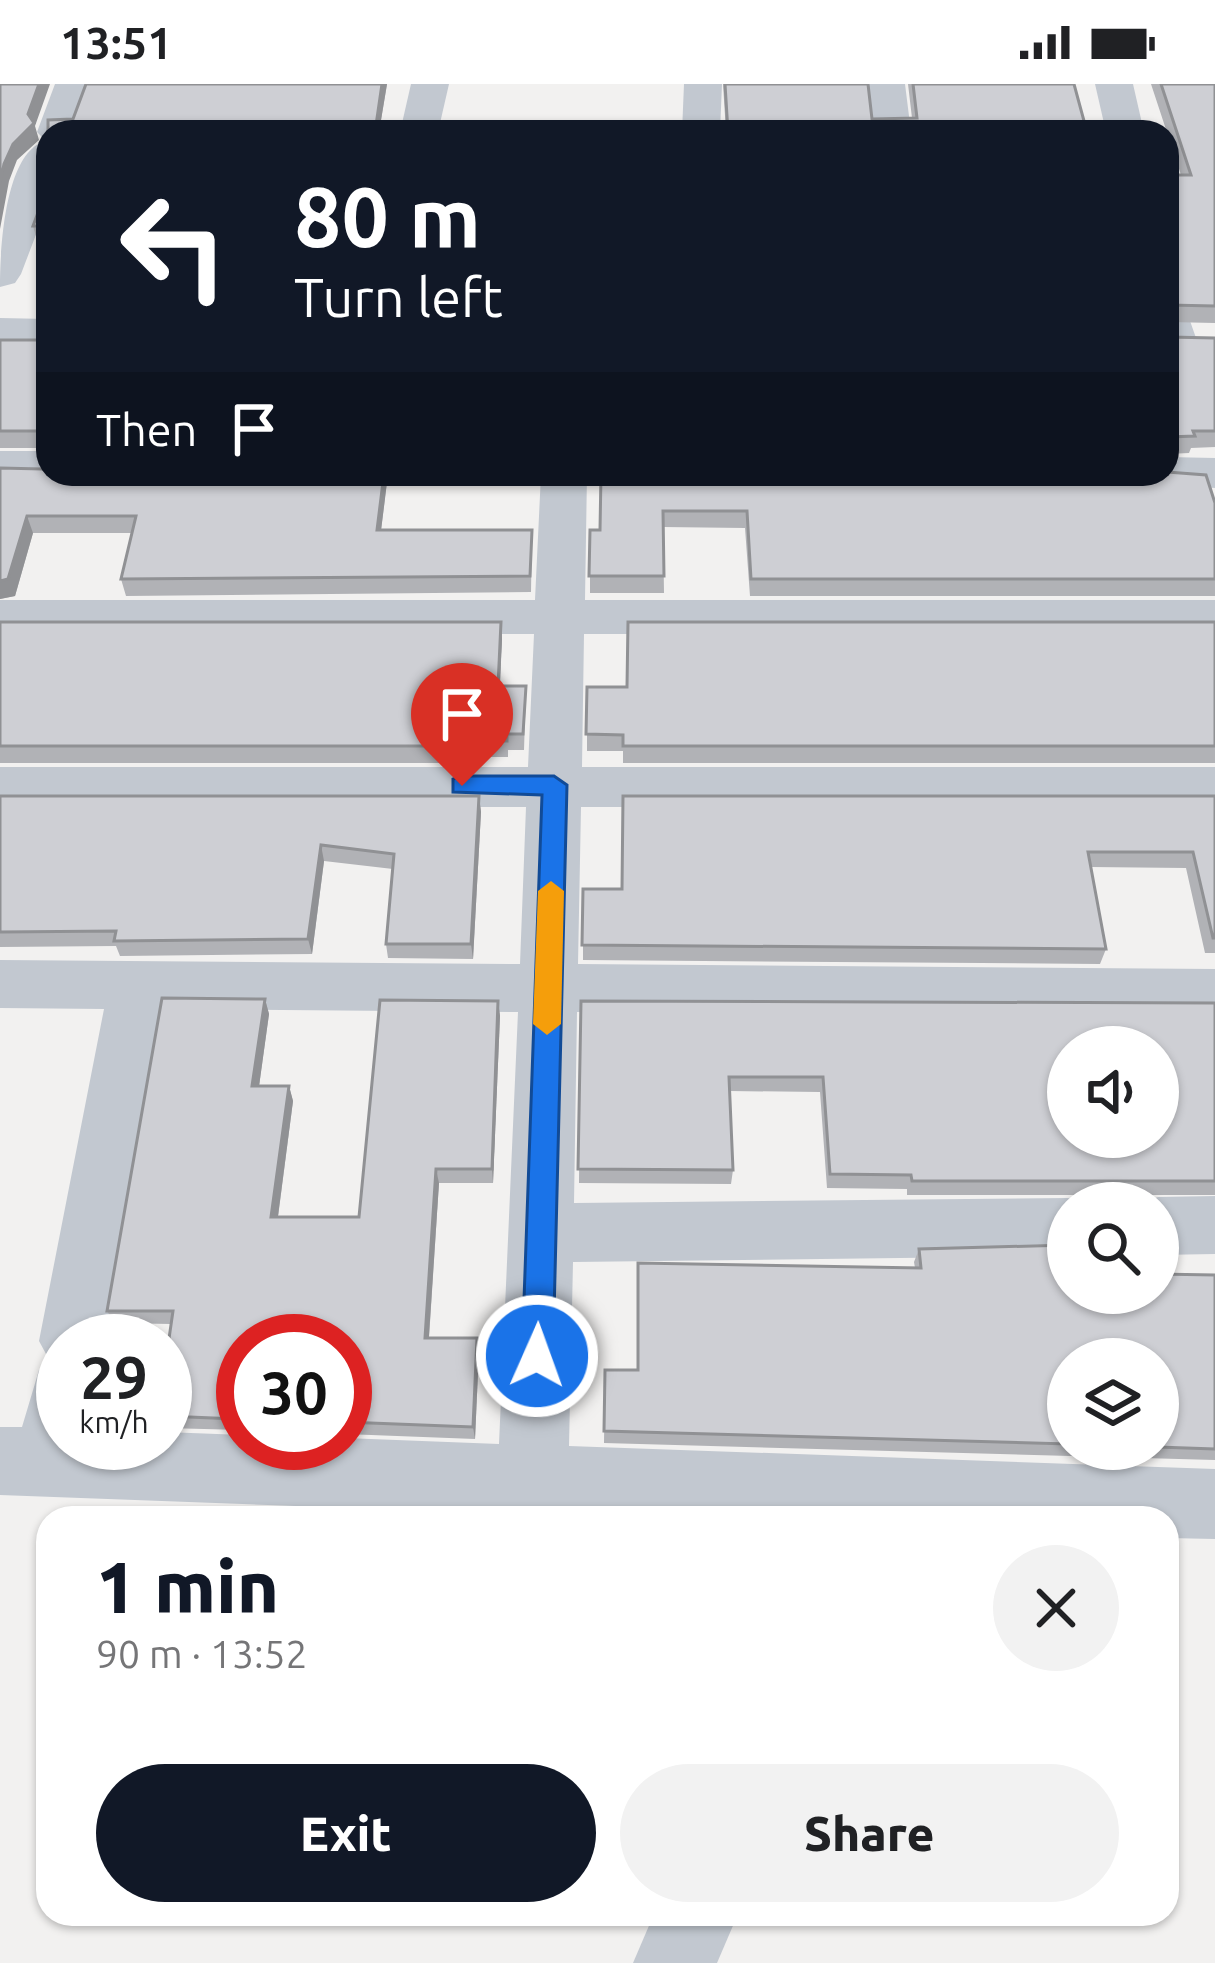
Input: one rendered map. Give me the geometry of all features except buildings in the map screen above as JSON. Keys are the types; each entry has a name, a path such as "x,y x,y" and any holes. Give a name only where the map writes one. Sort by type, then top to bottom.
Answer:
{"street":[{"path":"60,120 74,84"},
{"path":"422,120 430,84"},
{"path":"702,120 704,84"},
{"path":"886,84 890,120"},
{"path":"1114,84 1122,120"},
{"path":"36,181 2,265 36,261"},
{"path":"0,332 36,332"},
{"path":"0,466 36,466"},
{"path":"1179,472 1215,472"},
{"path":"533,1479 564,486"},
{"path":"0,617 1215,617"},
{"path":"0,787 1215,788"},
{"path":"0,984 1215,993"},
{"path":"78,1314 138,986"},
{"path":"1179,1226 1215,1225"},
{"path":"542,1233 1047,1227"},
{"path":"25,1462 533,1479 890,1504 1215,1504"},
{"path":"674,1963 691,1926"}],"slow traffic":[{"path":"547,1024 551,891"}],"route":[{"path":"462,786 554,785 537,1356"}]}
